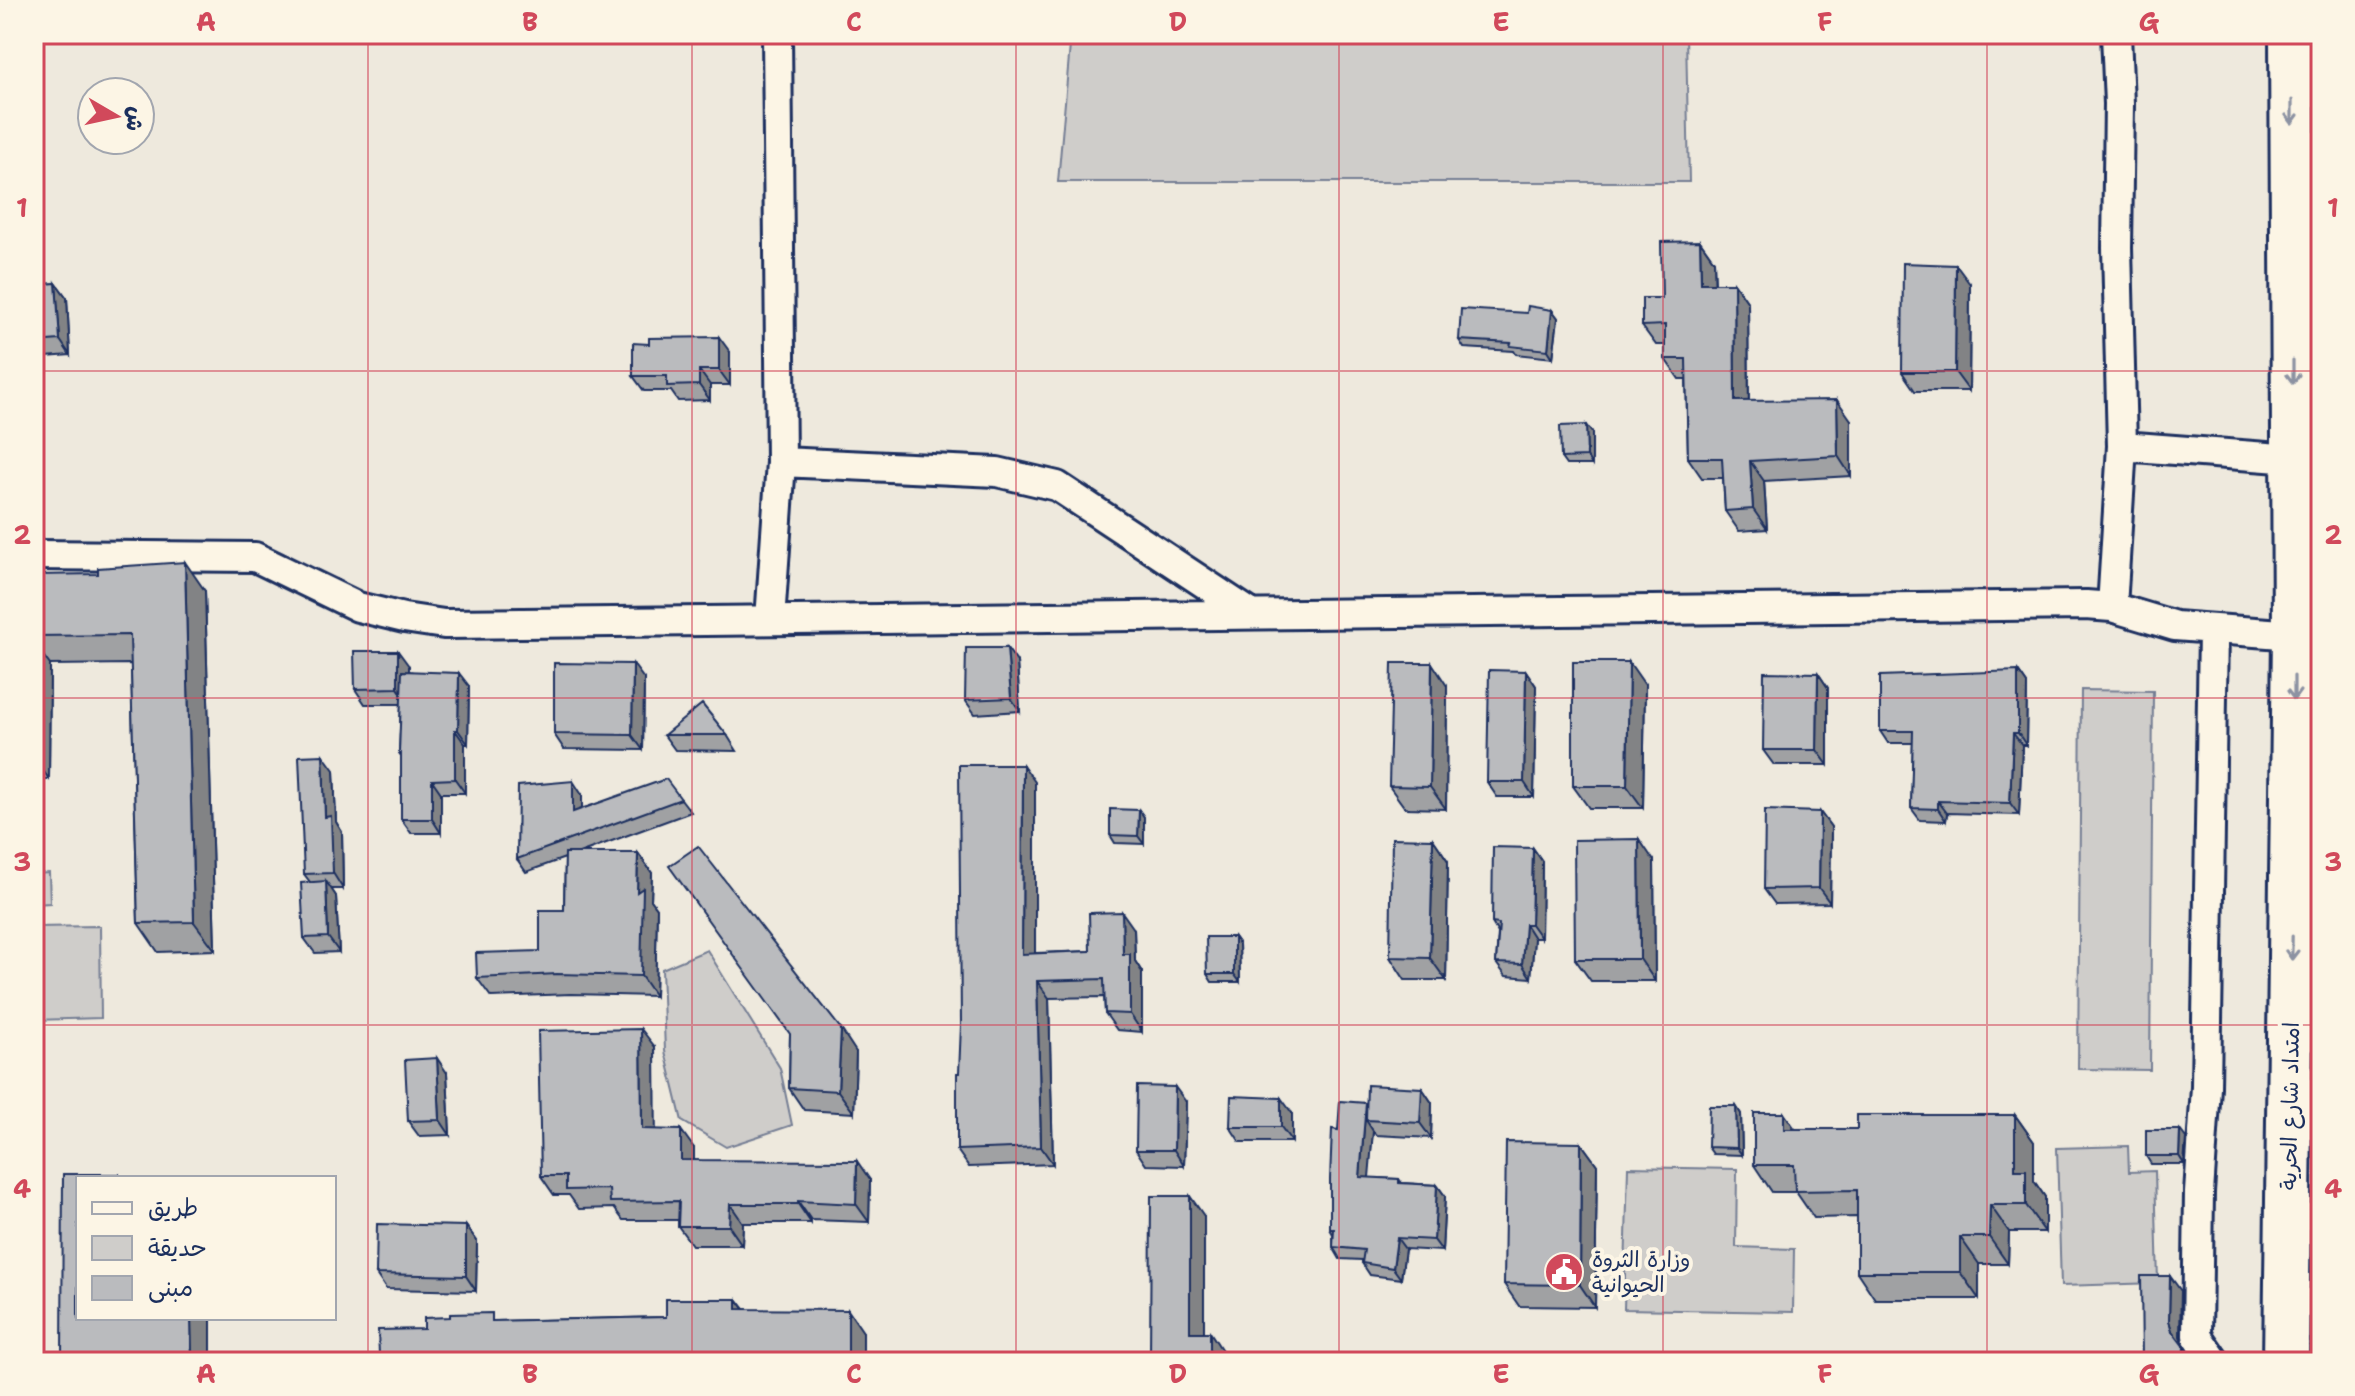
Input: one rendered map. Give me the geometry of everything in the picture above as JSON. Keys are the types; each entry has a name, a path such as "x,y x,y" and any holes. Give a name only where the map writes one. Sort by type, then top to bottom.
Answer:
{"main road":[{"name":"امتداد شارع الحرية","path":"2286,1362 2295,635 2292,34"}],"street":[{"path":"770,620 781,462 777,34"},
{"path":"2112,607 2122,446 2116,34"},
{"path":"2122,446 2293,459"},
{"path":"781,462 997,472 1057,486 1251,614"},
{"path":"34,555 255,557 358,607 444,624 2086,605 2112,607 2175,626 2295,635"},
{"path":"2213,631 2206,1087 2199,1193 2197,1336 2215,1362"}],"green space":[{"path":"1071,34 1686,34 1689,182 1058,182"},
{"path":"2081,690 2153,691 2150,1070 2078,1069"},
{"path":"49,873 50,903 34,904 34,874"},
{"path":"100,926 101,1018 34,1020 34,927"},
{"path":"707,950 780,1068 792,1125 726,1147 682,1121 665,1051 662,969"},
{"path":"2128,1146 2129,1172 2155,1171 2158,1283 2061,1286 2057,1148"},
{"path":"1628,1167 1737,1169 1736,1247 1794,1249 1793,1312 1624,1309"}],"building":[{"path":"1700,241 1701,283 1734,283 1735,401 1837,400 1838,456 1750,461 1753,509 1725,511 1722,458 1688,458 1686,359 1665,359 1665,325 1642,326 1642,298 1662,298 1661,242"},
{"path":"1903,263 1956,265 1955,372 1902,372"},
{"path":"56,283 60,340 34,342 34,285"},
{"path":"1528,306 1552,310 1548,350 1510,346 1511,343 1459,340 1461,309 1527,313"},
{"path":"719,337 719,370 699,370 699,385 667,386 667,376 633,376 633,343 649,344 649,338"},
{"path":"1586,425 1587,457 1561,458 1560,426"},
{"path":"185,562 194,922 138,923 130,635 34,636 34,575 98,574 98,568"},
{"path":"966,648 1007,648 1011,698 965,700"},
{"path":"354,651 398,651 398,688 355,689"},
{"path":"1573,662 1629,662 1627,786 1573,786"},
{"path":"554,663 633,664 632,735 554,734"},
{"path":"1392,663 1432,663 1430,787 1389,786"},
{"path":"1489,670 1526,671 1524,782 1487,782"},
{"path":"402,671 459,673 455,779 432,780 432,819 401,819 399,753"},
{"path":"2018,671 2018,733 2013,733 2010,803 1938,801 1938,809 1911,808 1913,731 1880,731 1880,676"},
{"path":"1764,672 1818,673 1817,750 1763,750"},
{"path":"702,704 727,735 664,735"},
{"path":"323,755 325,817 331,816 333,873 304,874 299,756"},
{"path":"959,765 1023,765 1022,954 1090,951 1089,913 1122,912 1123,954 1130,954 1130,1014 1105,1013 1104,979 1037,981 1041,1147 957,1150 957,1073 961,1025"},
{"path":"666,779 681,799 517,859 518,786 573,781 573,812"},
{"path":"1110,809 1139,810 1138,836 1110,835"},
{"path":"1765,810 1820,812 1819,888 1764,889"},
{"path":"1392,838 1433,839 1430,958 1390,957"},
{"path":"1639,839 1640,959 1575,959 1574,840"},
{"path":"698,846 841,1029 838,1091 789,1088 790,1034 669,866"},
{"path":"1493,847 1533,848 1531,924 1525,924 1522,964 1496,963 1499,924 1492,923"},
{"path":"565,853 638,853 637,892 643,888 641,976 557,974 477,978 476,953 540,951 540,910 564,910"},
{"path":"326,881 328,937 304,938 301,883"},
{"path":"1206,937 1234,937 1234,974 1207,974"},
{"path":"641,1029 642,1129 681,1130 681,1160 857,1161 856,1204 798,1201 798,1204 730,1204 729,1226 678,1226 679,1201 610,1202 609,1189 566,1190 566,1176 541,1176 538,1031"},
{"path":"437,1058 440,1120 408,1121 405,1060"},
{"path":"1367,1085 1422,1088 1420,1123 1366,1120"},
{"path":"1137,1086 1175,1087 1174,1150 1136,1150"},
{"path":"1231,1096 1281,1098 1281,1127 1230,1127"},
{"path":"1340,1101 1366,1103 1360,1177 1437,1185 1434,1240 1397,1238 1393,1268 1362,1263 1364,1250 1333,1247 1334,1229 1330,1229 1332,1129 1338,1130"},
{"path":"1709,1106 1736,1106 1737,1148 1708,1147"},
{"path":"1754,1113 1784,1113 1784,1129 1857,1129 1857,1115 2015,1115 2015,1170 2026,1170 2026,1205 1990,1205 1989,1237 1960,1237 1960,1272 1857,1272 1857,1190 1795,1191 1794,1165 1754,1165"},
{"path":"2146,1130 2180,1130 2179,1156 2146,1156"},
{"path":"1506,1142 1581,1143 1580,1285 1504,1284"},
{"path":"63,1174 119,1174 76,1176 76,1320 191,1320 192,1362 62,1362"},
{"path":"1151,1196 1190,1196 1190,1332 1210,1332 1210,1362 1150,1362"},
{"path":"377,1224 466,1226 466,1276 376,1274"},
{"path":"2141,1276 2170,1276 2169,1321 2184,1347 2183,1362 2142,1362"},
{"path":"666,1299 737,1299 737,1309 848,1310 848,1362 450,1362 425,1361 425,1354 379,1355 378,1330 424,1329 424,1318 492,1313 492,1321 666,1317"},
{"path":"1771,1360 1771,1362 1711,1362"}],"place":[{"name":"وزارة الثروة الحيوانية","path":"1564,1272"}]}
